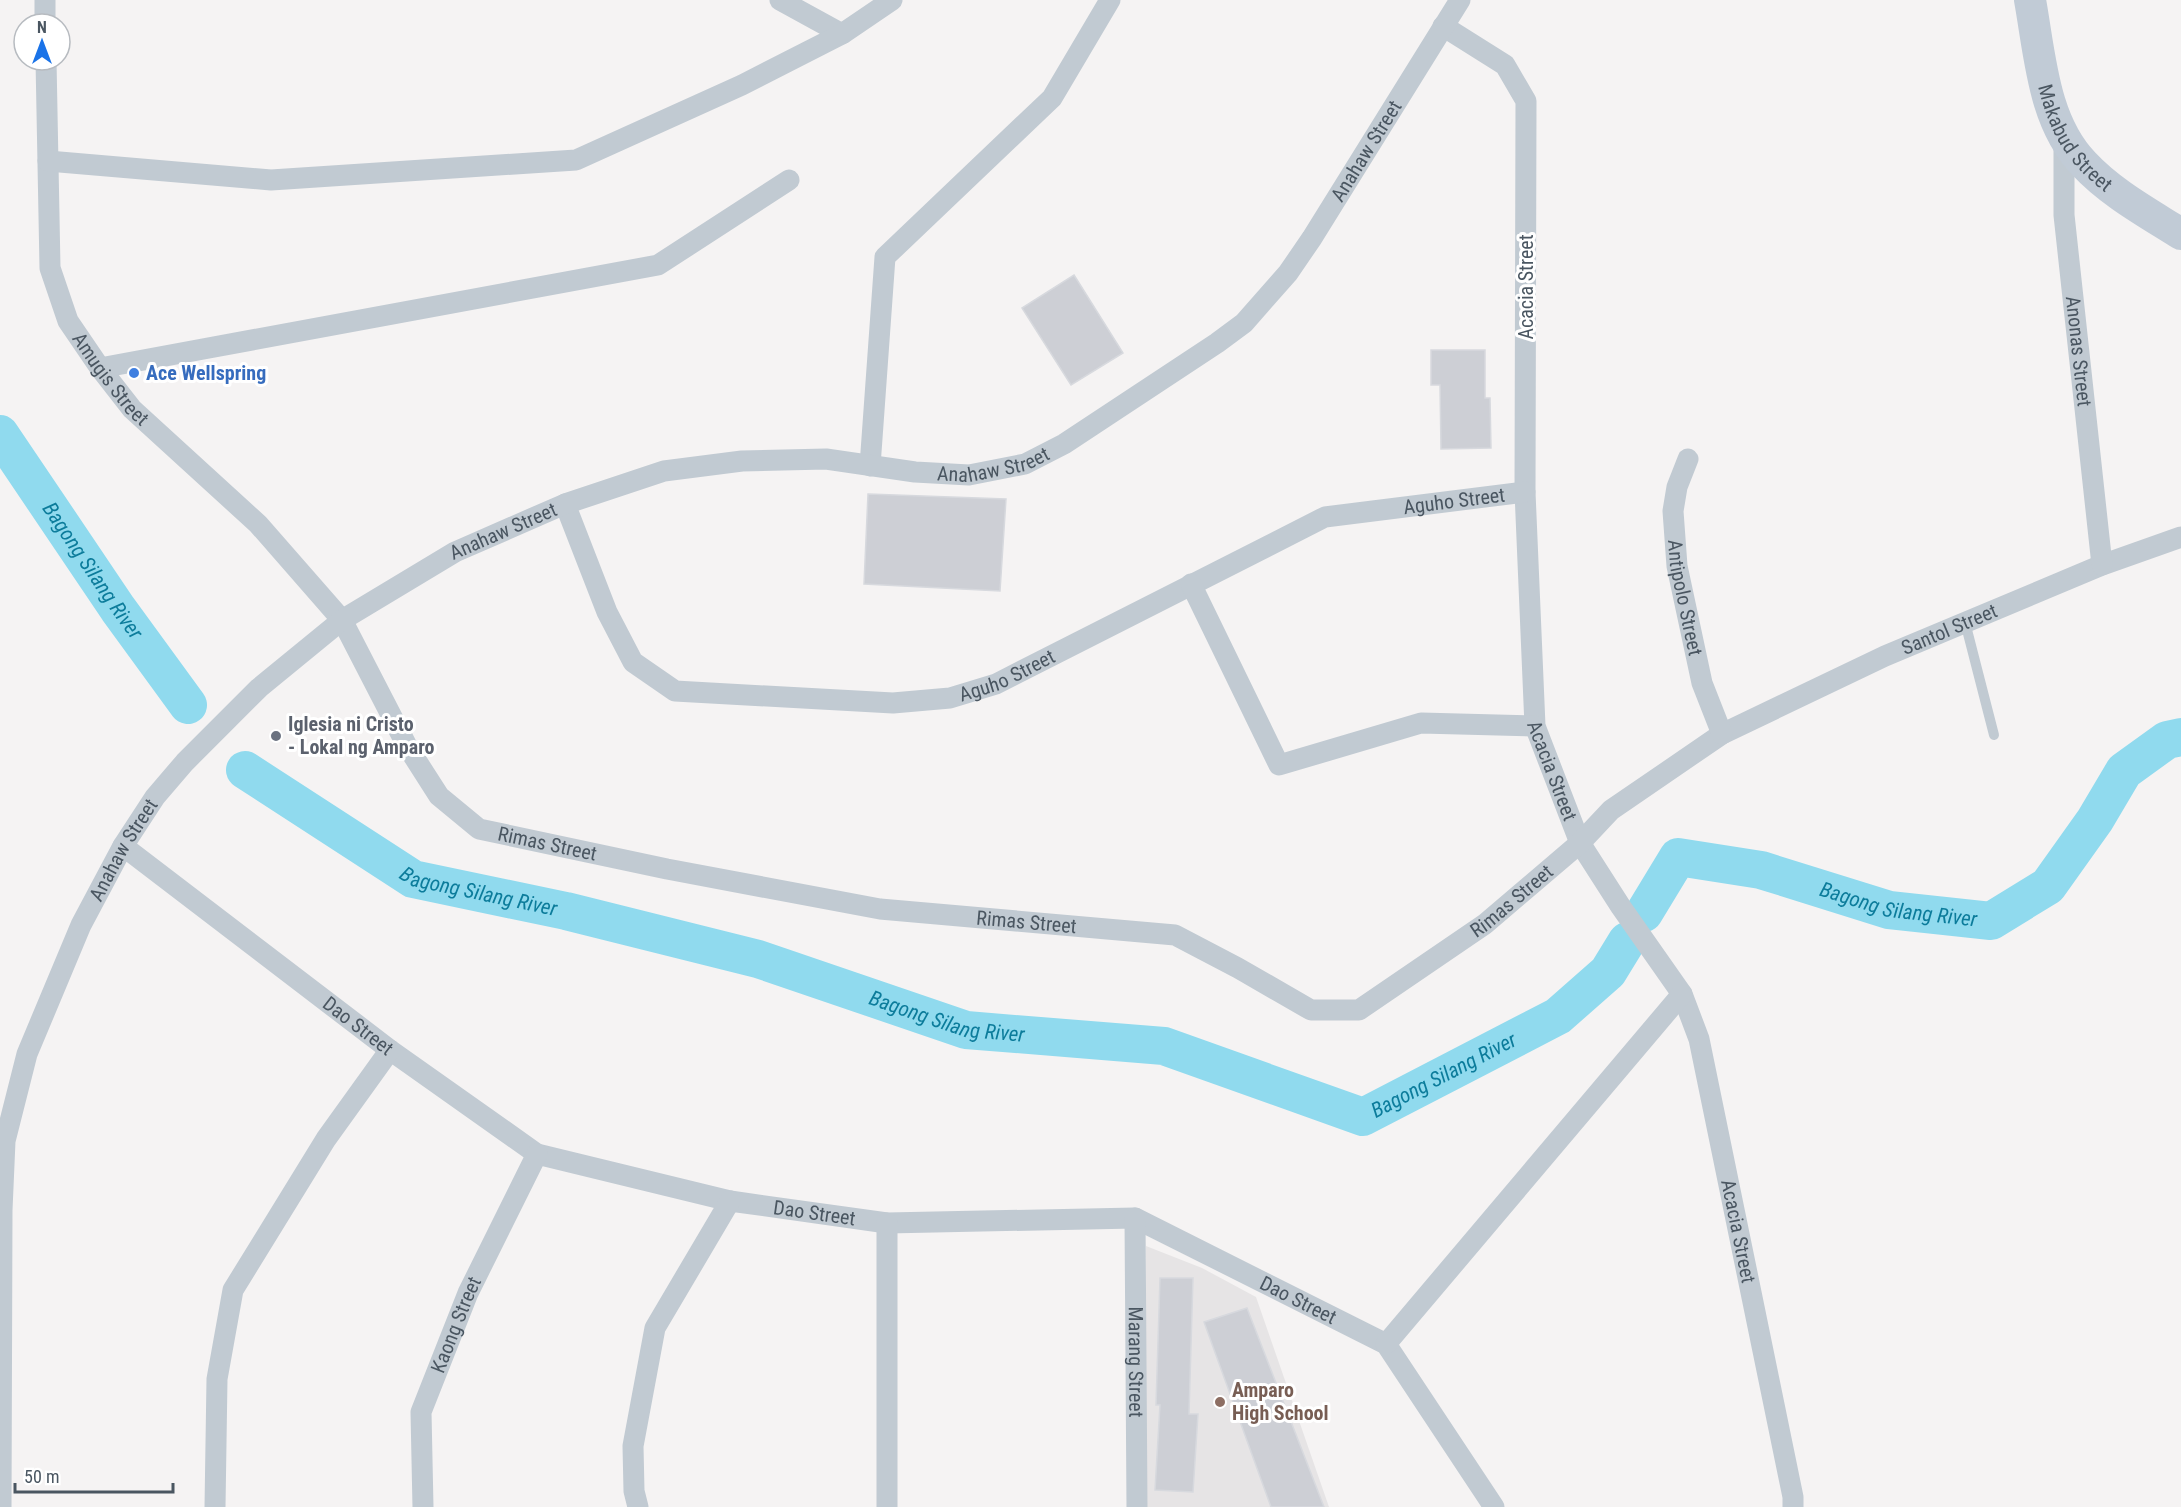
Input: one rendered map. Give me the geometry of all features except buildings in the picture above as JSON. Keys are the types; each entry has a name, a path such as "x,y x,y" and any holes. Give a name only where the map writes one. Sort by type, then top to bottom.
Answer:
{"street":[{"path":"780,0 843,34"},
{"path":"48,161 271,180 576,160 742,85 843,34 892,0"},
{"path":"870,465 885,257 1052,98 1110,0"},
{"name":"Anahaw Street","path":"1,1507 3,1141 27,1054 81,925 123,846 156,797 185,762 259,687 342,620 456,552 565,504 664,471 742,461 826,459 915,472 969,475 1025,465 1064,444 1217,343 1244,322 1288,273 1460,0"},
{"name":"Makabud Street","path":"2030,0 2043,76 2052,109 2064,138 2083,164 2109,187 2181,234"},
{"name":"Acacia Street","path":"1443,26 1505,65 1526,101 1526,492 1534,726 1580,843 1621,907 1682,994 1699,1039 1793,1497 1793,1507"},
{"name":"Amugis Street","path":"46,72 50,268 68,321 132,409 258,524 342,620"},
{"name":"Anonas Street","path":"2064,138 2064,215 2102,565"},
{"path":"100,368 658,265 789,180"},
{"name":"Antipolo Street","path":"1688,459 1677,487 1673,511 1677,566 1702,683 1722,734"},
{"name":"Aguho Street","path":"565,504 607,612 633,662 675,691 893,703 950,698 996,684 1325,517 1526,492"},
{"name":"Santol Street","path":"1722,734 1885,656 2102,565 2181,537"},
{"path":"1191,584 1279,765 1421,723 1534,726"},
{"name":"Rimas Street","path":"342,620 407,746 439,796 478,829 667,870 880,909 1175,935 1311,1010 1359,1010 1485,924 1580,843 1611,810 1722,734"},
{"name":"Dao Street","path":"123,846 390,1050 537,1154 730,1202 887,1223 1135,1218 1386,1344 1494,1507"},
{"path":"1386,1344 1682,994"},
{"path":"215,1507 218,1379 233,1290 326,1139 390,1050"},
{"name":"Kaong Street","path":"423,1507 421,1412 468,1293 537,1154"},
{"path":"638,1507 634,1491 633,1446 655,1328 730,1202"},
{"name":"Marang Street","path":"1135,1218 1137,1507"},
{"path":"887,1223 887,1507"}],"lane":[{"path":"1965,622 1994,735"}],"shaded area":[{"name":"Amparo High School","path":"1146,1246 1202,1268 1256,1297 1329,1507 1146,1507"}],"waterway":[{"name":"Bagong Silang River","path":"0,434 118,609 188,705"},
{"name":"Bagong Silang River","path":"1644,913 1678,857 1761,870 1889,910 1991,921 2048,886 2095,820 2124,771 2167,740 2181,737"},
{"name":"Bagong Silang River","path":"245,770 413,879 566,911 758,959 966,1030 1164,1046 1363,1117 1558,1016 1608,972 1627,941"}],"place":[{"name":"Ace Wellspring","path":"134,373"},
{"name":"Iglesia ni Cristo - Lokal ng Amparo","path":"276,736"},
{"name":"Amparo High School","path":"1220,1402"}]}
